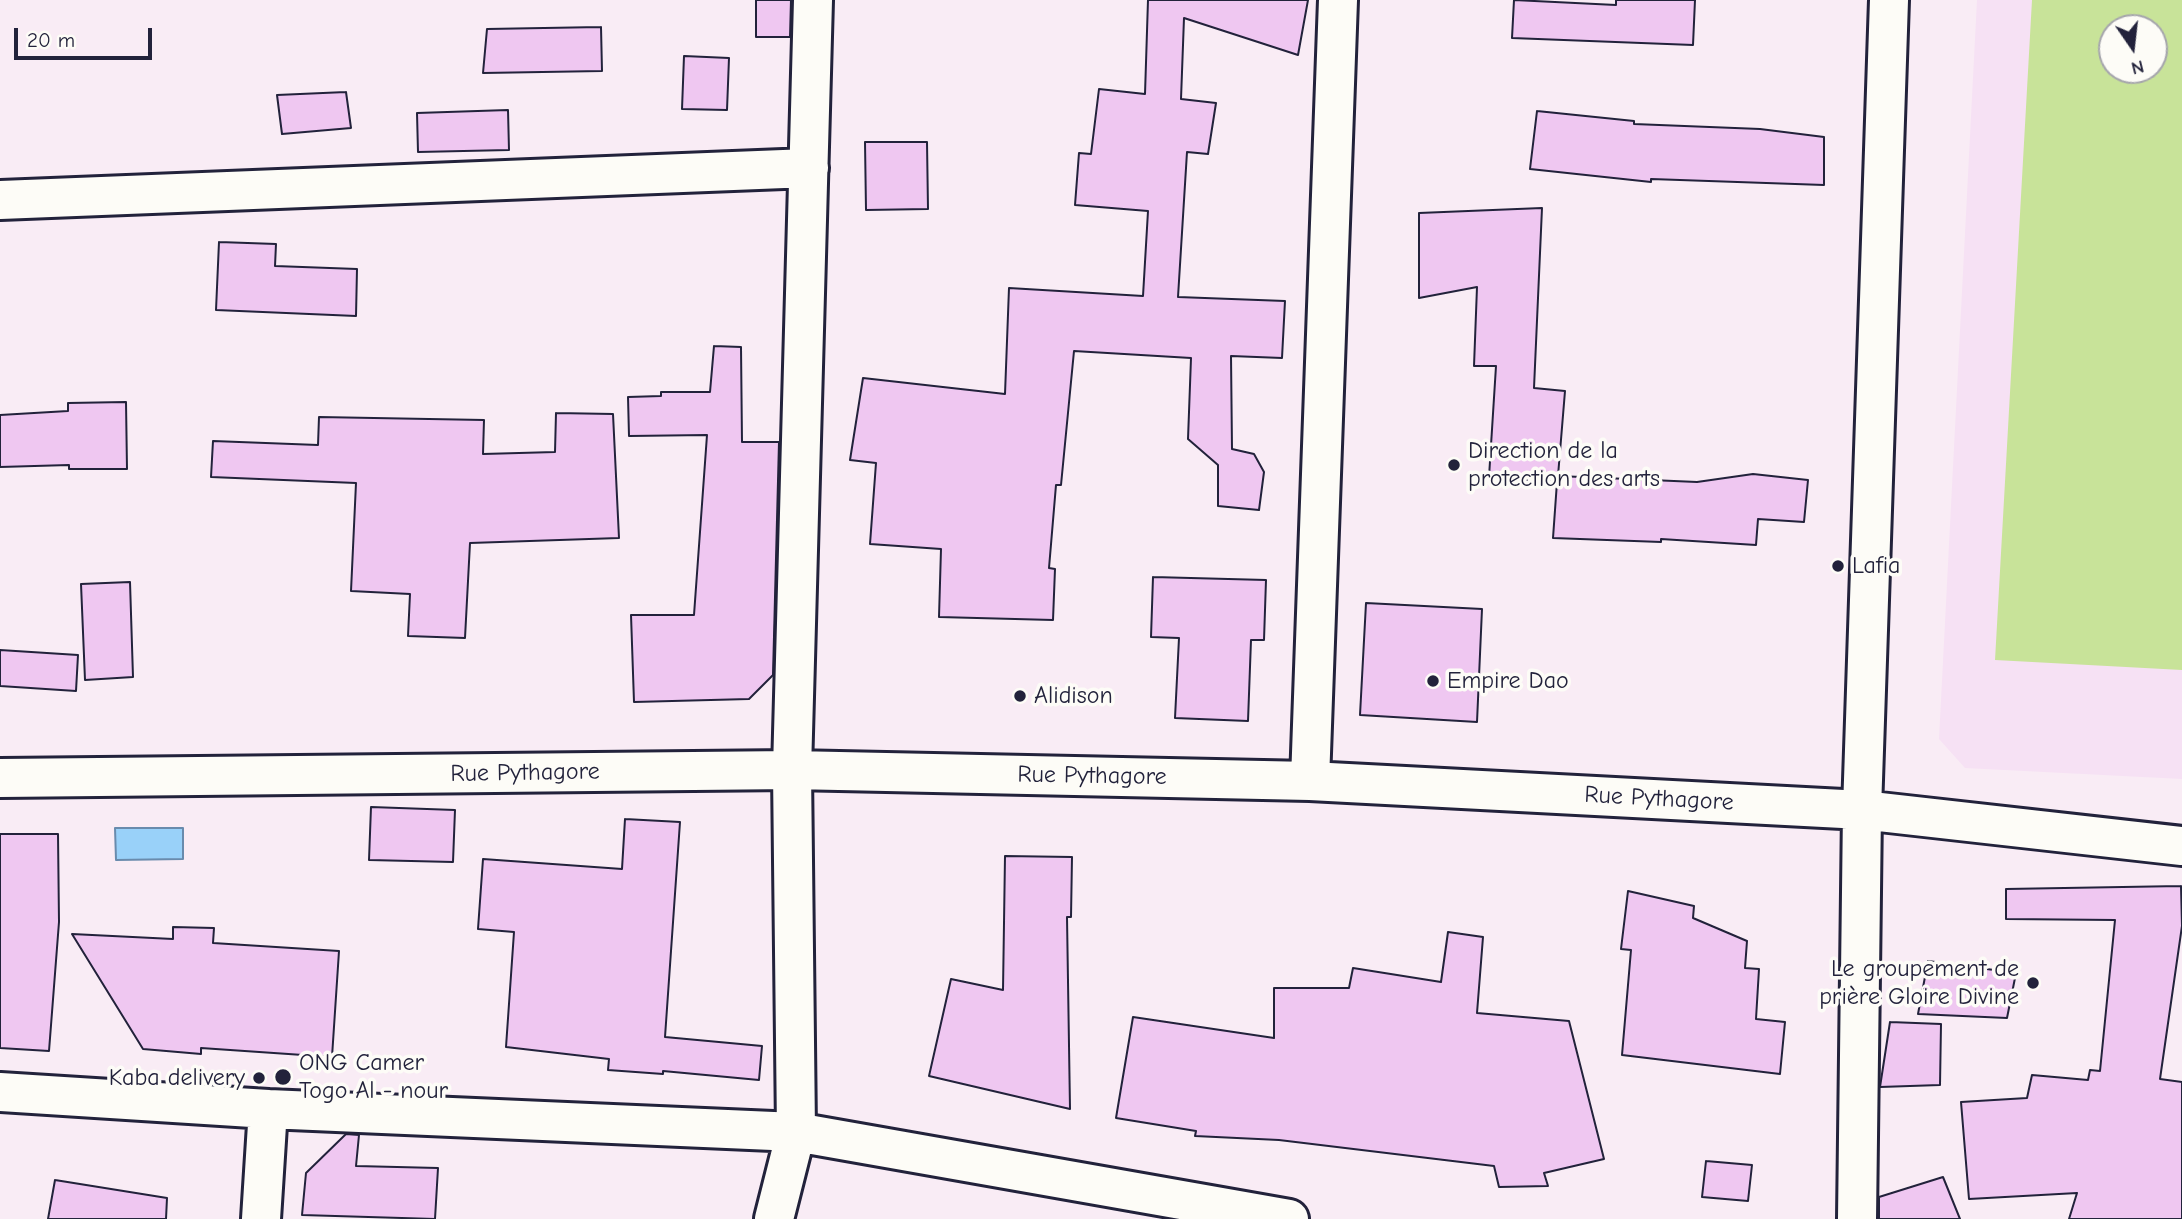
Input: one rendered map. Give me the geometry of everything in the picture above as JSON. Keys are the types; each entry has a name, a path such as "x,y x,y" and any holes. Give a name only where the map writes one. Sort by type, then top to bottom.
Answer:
{"street":[{"path":"774,1219 796,1132 792,770 813,0"},
{"path":"1310,781 1338,0"},
{"path":"1857,1219 1861,810 1889,0"},
{"path":"0,200 809,168"},
{"name":"Rue Pythagore","path":"0,778 792,770 1310,781 1861,810 2182,846"},
{"path":"0,1092 268,1109 796,1132 1289,1219"},
{"path":"261,1219 268,1109"}],"shaded area":[{"path":"1977,0 2182,0 2182,779 1965,768 1939,739"}],"green space":[{"path":"2032,0 2182,0 2182,670 1995,660"}],"water":[{"path":"115,828 183,828 183,859 116,860"}],"building":[{"path":"756,0 791,0 790,37 756,37"},
{"path":"1148,0 1308,0 1298,55 1184,18 1181,99 1216,103 1208,154 1187,152 1178,297 1285,301 1282,358 1231,356 1232,449 1254,454 1264,472 1259,510 1218,506 1218,465 1188,439 1191,358 1074,351 1061,485 1056,485 1049,568 1055,569 1053,620 939,617 941,549 870,544 876,463 850,460 863,378 1005,394 1009,288 1143,296 1148,211 1075,205 1079,153 1091,154 1099,89 1145,94"},
{"path":"1514,0 1616,5 1616,0 1695,0 1693,45 1512,38"},
{"path":"601,27 602,71 483,73 487,29"},
{"path":"684,56 729,58 727,110 682,109"},
{"path":"346,92 351,128 282,134 277,95"},
{"path":"508,110 509,150 418,152 417,113"},
{"path":"1537,111 1634,121 1634,124 1760,129 1824,137 1824,185 1651,179 1651,182 1530,169"},
{"path":"865,142 927,142 928,209 866,210"},
{"path":"1542,208 1534,388 1565,391 1558,476 1697,482 1753,474 1808,480 1804,522 1758,519 1756,545 1661,539 1661,542 1553,538 1557,482 1489,477 1496,366 1474,366 1477,287 1419,298 1419,213"},
{"path":"219,242 276,244 275,266 357,269 356,316 216,310"},
{"path":"714,346 741,347 742,442 779,442 773,675 749,699 634,702 631,615 694,615 707,435 629,436 628,397 661,396 661,392 710,392"},
{"path":"126,402 127,469 69,469 69,465 0,467 0,415 68,411 68,403"},
{"path":"556,413 613,414 619,538 470,543 465,638 408,636 410,594 351,591 356,483 211,477 213,441 318,445 319,417 484,420 483,454 555,452"},
{"path":"1153,577 1266,580 1264,640 1251,640 1248,721 1175,718 1179,638 1151,637"},
{"path":"130,582 133,677 85,680 81,584"},
{"path":"1366,603 1482,609 1477,722 1360,715"},
{"path":"0,650 78,655 76,691 0,686"},
{"path":"371,807 455,810 453,862 369,860"},
{"path":"625,819 680,822 665,1037 762,1046 759,1080 663,1071 663,1074 608,1070 609,1059 506,1047 514,932 478,929 483,859 622,869"},
{"path":"0,834 58,834 59,922 49,1051 0,1048"},
{"path":"1005,856 1072,857 1071,917 1067,917 1070,1109 929,1076 951,979 1003,990"},
{"path":"2181,886 2182,926 2160,1079 2182,1082 2182,1219 2069,1219 2077,1193 1969,1199 1961,1102 2027,1098 2032,1075 2088,1080 2090,1070 2100,1071 2115,920 2006,919 2006,889"},
{"path":"1628,891 1694,906 1693,918 1747,941 1745,968 1759,969 1756,1019 1785,1022 1780,1074 1622,1055 1631,950 1621,949"},
{"path":"173,927 214,928 213,943 339,951 332,1057 201,1048 201,1054 143,1049 72,934 173,939"},
{"path":"1448,932 1483,937 1477,1013 1569,1021 1604,1159 1544,1173 1548,1186 1499,1187 1494,1166 1279,1140 1195,1136 1196,1131 1116,1118 1133,1017 1274,1038 1274,988 1349,988 1353,968 1441,982"},
{"path":"1928,961 2016,973 2007,1018 1918,1014"},
{"path":"1890,1022 1941,1024 1940,1085 1880,1087"},
{"path":"346,1134 359,1135 356,1166 438,1168 435,1219 302,1215 306,1173"},
{"path":"1706,1161 1752,1165 1748,1201 1702,1197"},
{"path":"1943,1177 1960,1219 1879,1219 1879,1197"},
{"path":"55,1180 167,1198 166,1219 48,1219"}],"place":[{"name":"Direction de la protection des arts","path":"1454,465"},
{"name":"Lafia","path":"1838,566"},
{"name":"Empire Dao","path":"1433,681"},
{"name":"Alidison","path":"1020,696"},
{"name":"Le groupement de prière Gloire Divine","path":"2033,983"},
{"name":"ONG Camer Togo Al - nour","path":"283,1077"},
{"name":"Kaba delivery","path":"259,1078"}]}
